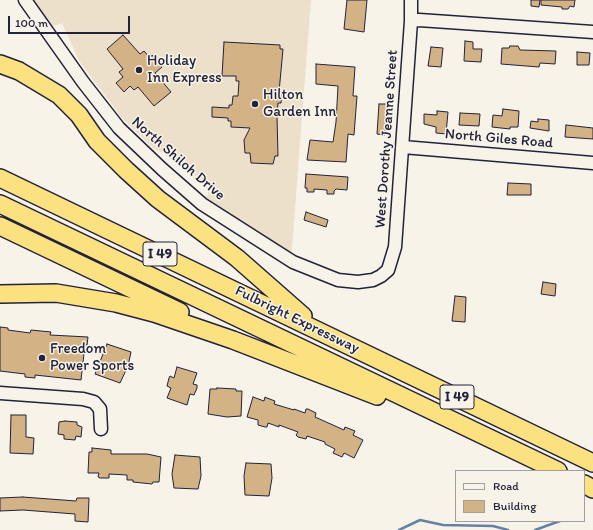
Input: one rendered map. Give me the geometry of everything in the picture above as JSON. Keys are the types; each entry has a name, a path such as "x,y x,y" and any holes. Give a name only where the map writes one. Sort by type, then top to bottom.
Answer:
{"highway":[{"path":"0,64 19,71 59,95 79,116 97,141 126,170 164,203 237,258 320,331"},
{"name":"Fulbright Expressway","path":"0,178 593,463"},
{"name":"Fulbright Expressway","path":"0,204 556,470"},
{"path":"0,226 156,300 233,340"},
{"path":"0,294 56,293 110,302 154,313 233,340 506,446"}],"street":[{"name":"North Shiloh Drive","path":"25,0 83,82 119,128 202,204 293,262 311,270 349,282 366,282 381,276"},
{"name":"West Dorothy Jeanne Street","path":"381,276 388,270 395,247 411,21 411,0"},
{"path":"411,21 418,20 593,32"},
{"name":"North Giles Road","path":"402,147 593,163"},
{"path":"0,393 83,399 94,402 100,410 101,429"}],"shaded area":[{"path":"25,0 311,0 291,261 202,204 212,187 163,153 154,149 122,118 79,61 62,23 46,29"}],"building":[{"path":"347,0 367,0 364,32 344,29"},
{"path":"531,0 540,0 539,7 531,6"},
{"path":"541,0 575,0 574,7 570,6 568,9 562,9 562,7 541,5"},
{"name":"Holiday Inn Express","path":"123,35 140,54 144,51 150,58 152,55 162,67 155,73 171,92 154,106 138,87 134,90 130,86 124,92 116,83 123,77 119,72 123,69 107,49"},
{"path":"465,41 473,42 473,49 482,49 481,62 464,61"},
{"name":"Hilton Garden Inn","path":"224,42 280,45 280,49 283,49 279,92 282,92 281,103 278,103 277,117 278,156 275,156 273,164 251,163 250,153 245,153 244,140 250,128 231,127 231,121 228,121 228,118 212,117 212,107 229,108 229,105 232,105 233,96 238,96 239,81 236,81 236,76 222,76"},
{"path":"510,46 518,46 520,50 556,51 555,64 540,63 539,67 501,64 502,48 509,48"},
{"path":"431,47 443,48 441,67 428,66"},
{"path":"577,52 590,53 589,65 577,65"},
{"path":"316,64 355,67 353,96 357,96 354,135 348,134 346,162 307,160 310,140 333,142 336,122 338,86 316,84"},
{"path":"379,104 387,104 385,135 377,134"},
{"path":"503,109 519,111 518,127 510,127 510,129 492,127 493,115 502,116"},
{"path":"437,111 448,112 446,134 436,133 436,127 424,124 424,114 437,115"},
{"path":"460,113 480,114 479,126 459,125"},
{"path":"538,119 549,120 549,131 530,128 531,121 538,122"},
{"path":"566,125 593,128 593,139 565,137"},
{"path":"306,174 348,177 347,190 336,189 334,194 327,194 327,190 314,189 314,192 307,192 307,188 305,188"},
{"path":"508,183 531,184 531,195 507,195"},
{"path":"306,212 328,220 326,227 304,220"},
{"path":"543,282 556,284 555,296 541,294"},
{"path":"455,296 466,297 465,322 452,321"},
{"name":"Freedom Power Sports","path":"0,327 8,328 8,330 30,333 31,330 51,332 50,335 88,337 87,345 85,345 81,380 35,375 35,378 25,377 25,374 0,371"},
{"path":"107,344 131,352 128,366 120,383 95,374"},
{"path":"177,367 197,373 193,384 197,385 197,388 194,395 190,394 187,405 167,398 171,388 167,386 169,378 170,376 174,378"},
{"path":"210,389 236,389 236,391 242,391 241,416 227,417 208,414"},
{"path":"253,397 264,401 265,397 275,401 274,404 305,413 306,409 308,409 316,413 315,417 344,430 345,427 355,431 353,435 363,440 354,458 344,453 342,457 333,453 335,449 325,444 325,442 307,436 306,439 298,437 296,435 298,432 279,425 279,427 268,423 267,427 265,427 258,425 258,420 247,417"},
{"path":"11,415 26,415 26,437 34,438 33,454 10,453"},
{"path":"59,422 77,422 77,425 82,427 81,437 76,436 75,440 64,439 64,435 58,434"},
{"path":"92,448 111,450 111,454 147,454 161,457 159,482 153,482 152,484 133,482 133,480 127,480 127,475 109,474 109,478 100,478 98,477 99,473 88,473 89,452 92,452"},
{"path":"175,455 200,457 201,476 198,489 174,488 172,474"},
{"path":"246,463 271,464 272,478 269,496 245,495 244,476"},
{"path":"23,497 76,501 77,498 89,498 88,522 75,521 75,514 23,510 0,511 0,498"}],"waterway":[{"path":"399,530 420,520 443,525 493,526 508,530"},
{"path":"535,530 557,522"}],"place":[{"name":"Holiday Inn Express","path":"139,70"},
{"name":"Hilton Garden Inn","path":"255,104"},
{"name":"Freedom Power Sports","path":"42,358"}]}
